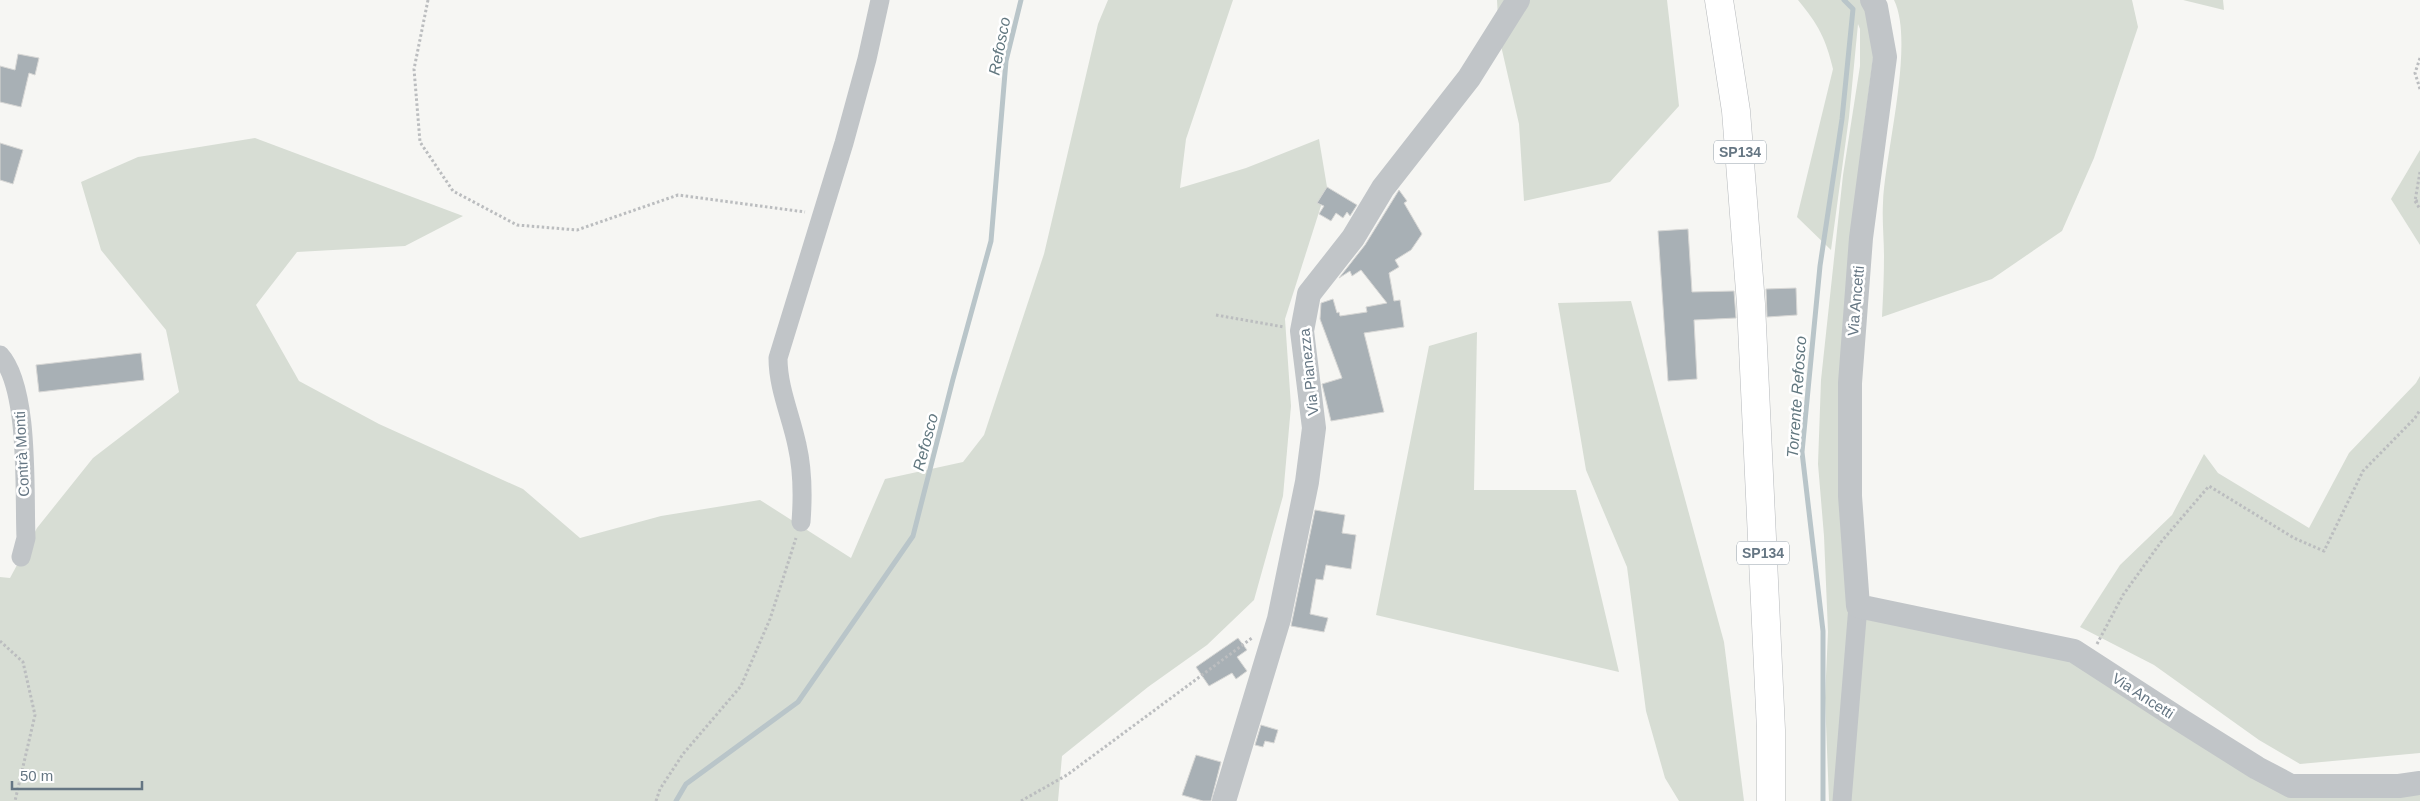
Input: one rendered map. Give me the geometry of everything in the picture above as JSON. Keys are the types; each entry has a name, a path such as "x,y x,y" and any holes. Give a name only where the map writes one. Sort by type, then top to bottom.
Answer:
{"highway":[{"name":"SP134","path":"1719,0 1736,111 1751,304 1770,711 1771,801"}],"street":[{"path":"801,522 804,487 798,445 778,374 778,358 820,212 844,143 867,59 880,0"},
{"name":"Via Pianezza","path":"1224,801 1279,618 1307,482 1314,428 1302,331 1309,294 1353,238 1383,188 1469,78 1518,0"},
{"name":"Via Ancetti","path":"1842,801 1858,606 1850,496 1850,383 1861,238 1885,57 1876,7 1872,0"},
{"name":"Contrà Monti","path":"0,354 7,362 21,411 26,538 21,557"},
{"name":"Via Ancetti","path":"1858,606 2074,651 2179,719 2291,786 2399,786 2420,783"}],"path":[{"path":"428,0 414,69 420,142 453,191 517,225 577,230 678,195 820,212"},
{"path":"2420,58 2415,73 2420,89"},
{"path":"2420,172 2415,201 2420,209"},
{"path":"2415,201 2420,201"},
{"path":"1216,315 1302,331"},
{"path":"2088,660 2123,595 2161,542 2209,486 2294,538 2324,551 2363,470 2415,418 2420,410"},
{"path":"656,801 660,789 683,754 741,686 770,619 801,522"},
{"path":"1021,801 1074,770 1279,618"},
{"path":"0,641 23,662 35,715 15,801"}],"shaded area":[{"path":"1108,0 1233,0 1186,139 1180,188 1246,168 1319,139 1327,187 1285,319 1291,406 1283,496 1254,600 1207,645 1148,687 1062,756 1058,801 0,801 0,577 10,578 37,528 93,458 179,392 166,330 101,250 81,182 138,157 255,138 463,216 405,246 297,252 256,305 299,381 379,424 523,489 580,538 661,516 760,500 851,558 885,479 963,462 984,435 1044,254 1098,24"},
{"path":"1497,0 1667,0 1679,106 1610,182 1524,201 1519,124 1499,37"},
{"path":"1798,0 1866,0 1875,43 1862,143 1855,600 2043,644 2277,782 2420,779 2420,801 1829,801 1825,698 1828,632 1824,536 1818,464 1821,380 1843,175 1860,66 1860,29 1858,24 1849,117 1831,250 1797,217 1833,69 1820,32"},
{"path":"1894,0 2132,0 2138,27 2094,158 2062,231 1992,279 1882,317 1884,264 1883,203 1900,70 1900,19"},
{"path":"2183,0 2223,0 2224,10"},
{"path":"2420,150 2420,245 2391,199"},
{"path":"1631,301 1724,642 1744,801 1679,801 1665,778 1646,711 1627,567 1586,470 1558,303"},
{"path":"1477,332 1474,490 1576,490 1619,672 1376,615 1429,346"},
{"path":"2420,376 2420,753 2300,764 2259,740 2154,665 2080,627 2120,565 2172,515 2204,454 2218,473 2309,528 2349,453 2416,383"}],"building":[{"path":"18,54 39,58 35,75 29,73 21,107 0,102 0,66 15,70"},
{"path":"0,143 23,150 13,184 0,180"},
{"path":"1327,187 1357,205 1350,216 1347,212 1343,218 1336,213 1331,221 1319,214 1324,206 1317,203"},
{"path":"1399,190 1407,201 1404,203 1422,234 1411,250 1395,260 1399,267 1389,273 1394,301 1400,300 1404,327 1364,333 1384,412 1331,421 1322,384 1342,378 1320,319 1321,303 1333,299 1337,313 1339,312 1340,316 1367,312 1366,307 1387,303 1361,270 1352,276 1350,271 1339,278 1365,245"},
{"path":"1688,229 1692,292 1734,291 1736,318 1694,320 1697,379 1668,381 1658,231"},
{"path":"1796,288 1797,315 1767,317 1766,289"},
{"path":"141,353 144,380 39,392 36,365"},
{"path":"1315,510 1345,515 1342,533 1356,535 1351,569 1326,565 1323,580 1316,579 1310,614 1328,618 1324,632 1291,626"},
{"path":"1238,638 1247,650 1237,657 1247,671 1236,679 1232,673 1209,686 1196,667"},
{"path":"1261,725 1278,730 1274,743 1265,741 1263,747 1255,745"},
{"path":"1196,755 1221,762 1211,801 1203,801 1182,795"}],"waterway":[{"name":"Refosco","path":"676,801 686,784 798,702 913,536 991,241 1006,61 1021,0"},
{"name":"Torrente Refosco","path":"1823,801 1823,631 1802,452 1820,266 1842,119 1853,9 1844,0"}]}
